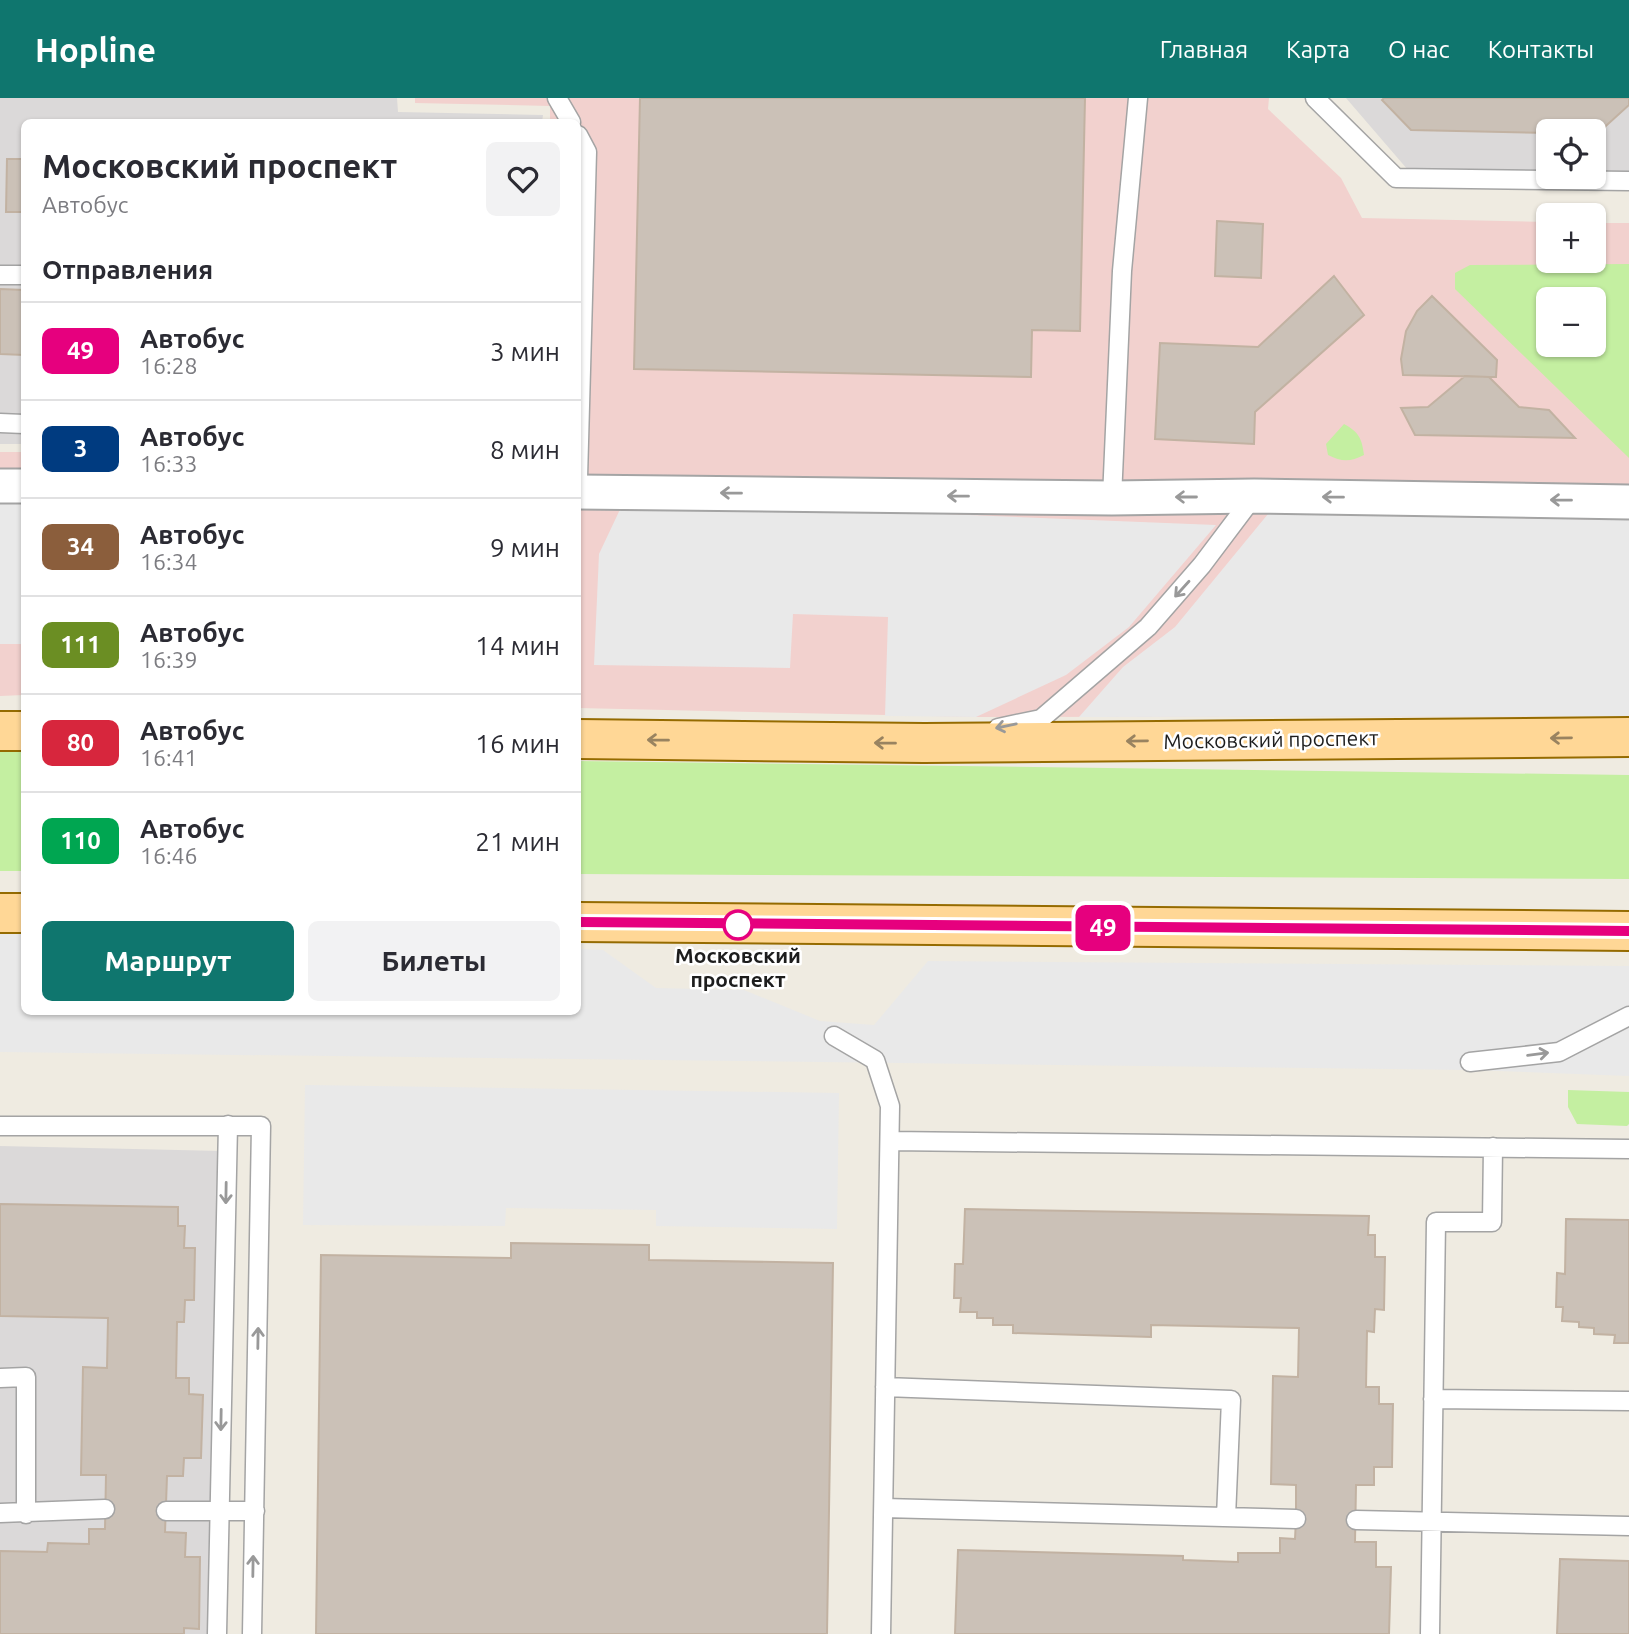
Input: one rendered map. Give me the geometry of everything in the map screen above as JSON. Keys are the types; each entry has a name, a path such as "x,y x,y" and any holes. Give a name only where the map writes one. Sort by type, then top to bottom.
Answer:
{"main road":[{"path":"0,731 21,731"},
{"name":"Московский проспект","path":"581,739 924,743 1629,737"},
{"path":"0,912 21,913"},
{"path":"581,922 1629,931"}],"street":[{"path":"0,486 21,486"},
{"path":"581,492 1112,498 1254,496 1629,502"}],"lane":[{"path":"556,98 569,119"},
{"path":"1112,498 1122,271 1138,98"},
{"path":"1315,98 1396,178 1629,181"},
{"path":"581,141 587,152 581,270"},
{"path":"0,275 21,275"},
{"path":"0,423 21,425"},
{"path":"924,743 1041,719 1148,627 1202,565 1254,496"},
{"path":"1470,1062 1559,1052 1629,1016"},
{"path":"834,1036 875,1060 890,1106 881,1634"},
{"path":"0,1125 261,1126 252,1634"},
{"path":"217,1634 228,1125"},
{"path":"1609,1149 1629,1139"},
{"path":"890,1141 1629,1149"},
{"path":"1430,1634 1436,1222 1492,1223 1493,1147"},
{"path":"0,1378 26,1377 26,1514"},
{"path":"886,1387 1231,1400 1226,1517"},
{"path":"1433,1399 1629,1401"},
{"path":"884,1508 1296,1519"},
{"path":"0,1513 105,1509"},
{"path":"166,1511 255,1511"},
{"path":"1356,1520 1629,1526"}],"shaded area":[{"path":"0,98 397,98 398,112 543,115 542,119 21,119 21,444 0,444"},
{"path":"415,98 1269,98 1268,109 1341,178 1362,218 1536,222 1536,273 1606,273 1606,223 1629,223 1629,716 976,717 581,708 581,119 550,119 550,106 415,103"},
{"path":"1346,98 1629,98 1629,172 1606,172 1606,119 1536,119 1536,171 1408,170"},
{"path":"0,452 21,452 21,695 0,696"},
{"path":"0,499 21,499 21,644 0,644"},
{"path":"624,501 1216,525 1129,627 1066,675 976,717 885,716 888,617 793,614 790,668 594,665 599,554"},
{"path":"1268,514 1629,520 1629,716 1079,717 1123,667 1175,627"},
{"path":"0,934 21,934 21,1015 581,1015 581,949 603,950 656,988 744,990 820,1021 874,1025 928,961 1629,966 1629,1076 1470,1070 0,1052"},
{"path":"305,1085 839,1093 837,1229 656,1226 656,1210 506,1208 505,1226 303,1225"},
{"path":"0,1146 222,1151 210,1634 0,1634"}],"green space":[{"path":"1606,264 1629,264 1629,458 1455,289 1455,273 1470,265 1536,265 1536,273 1606,273"},
{"path":"1344,424 1359,436 1364,455 1346,460 1328,455 1326,444"},
{"path":"0,751 21,752 21,871 0,871"},
{"path":"581,761 1629,775 1629,879 581,874"},
{"path":"1568,1090 1629,1092 1629,1124 1577,1124 1568,1107"}],"building":[{"path":"640,98 1085,98 1080,331 1032,330 1031,377 634,369"},
{"path":"1629,98 1629,105 1606,126 1606,119 1536,119 1536,133 1411,130 1382,100"},
{"path":"7,159 21,159 21,212 6,212"},
{"path":"1217,221 1263,224 1261,278 1215,276"},
{"path":"1334,276 1364,315 1255,412 1254,444 1155,439 1160,343 1258,347"},
{"path":"0,289 21,290 21,355 0,354"},
{"path":"1432,296 1497,360 1496,377 1403,375 1401,359 1406,331 1417,311"},
{"path":"1465,376 1489,377 1519,407 1549,410 1575,438 1415,435 1401,408 1428,407"},
{"path":"0,1204 178,1207 178,1226 185,1226 184,1248 195,1248 194,1300 185,1300 184,1322 177,1322 176,1378 189,1378 189,1394 203,1395 201,1458 184,1458 183,1476 167,1476 165,1532 186,1533 185,1557 200,1557 199,1629 184,1628 184,1634 0,1634 0,1551 47,1552 48,1543 89,1544 89,1529 105,1529 106,1475 81,1475 83,1367 107,1368 108,1318 0,1316"},
{"path":"965,1209 1369,1216 1368,1235 1375,1235 1375,1257 1385,1257 1384,1310 1375,1309 1374,1332 1367,1331 1366,1387 1379,1387 1379,1404 1393,1404 1392,1467 1374,1467 1374,1485 1356,1485 1355,1542 1376,1542 1376,1567 1391,1567 1389,1634 955,1634 958,1550 1183,1556 1183,1560 1238,1562 1238,1553 1280,1553 1280,1538 1295,1539 1296,1519 1296,1485 1271,1484 1273,1376 1298,1377 1299,1328 1151,1325 1151,1337 1013,1333 1013,1325 993,1325 993,1318 977,1318 977,1312 960,1312 961,1298 954,1298 955,1264 963,1264"},
{"path":"1566,1219 1629,1220 1629,1343 1614,1343 1615,1335 1594,1334 1594,1328 1579,1327 1579,1322 1562,1321 1563,1307 1556,1307 1557,1273 1565,1274"},
{"path":"511,1243 649,1245 649,1260 833,1263 827,1634 316,1634 321,1255 511,1258"},
{"path":"1560,1559 1629,1561 1629,1634 1557,1634"}],"bus line":[{"name":"49","path":"581,922 1629,931"}],"place":[{"name":"Московский проспект","path":"738,925"}]}
